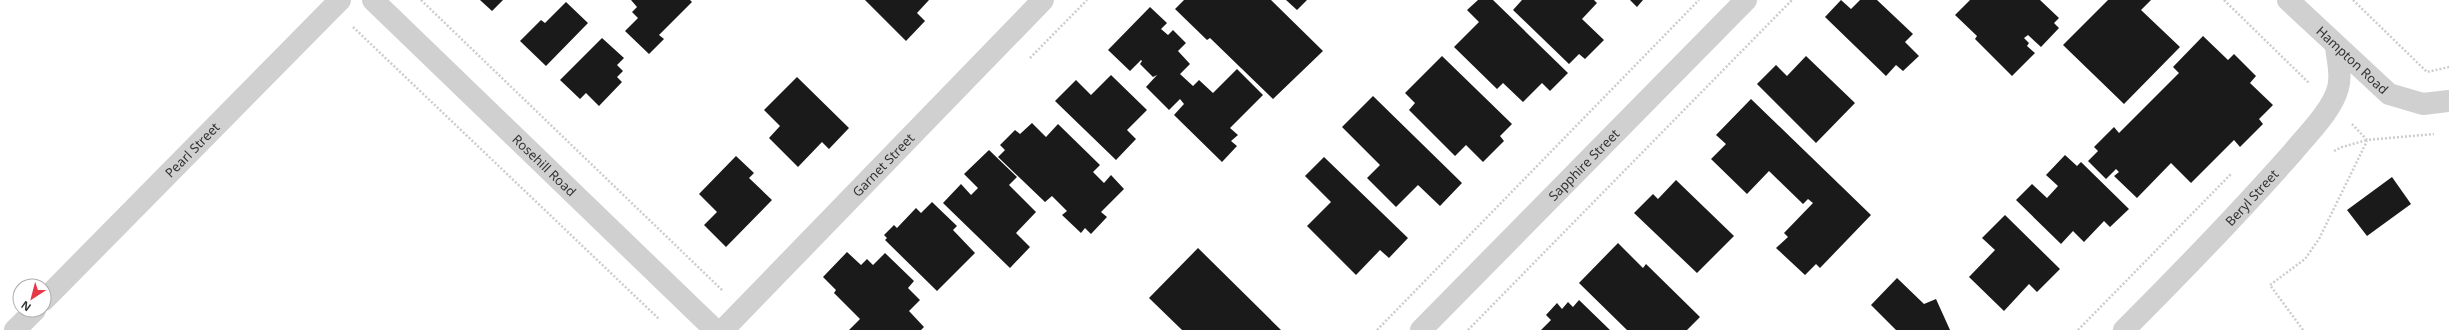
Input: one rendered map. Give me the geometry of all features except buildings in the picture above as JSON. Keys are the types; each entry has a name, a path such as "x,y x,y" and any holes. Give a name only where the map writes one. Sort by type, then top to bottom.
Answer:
{"street":[{"name":"Rosehill Road","path":"373,0 715,330"},
{"name":"Garnet Street","path":"723,330 1043,0"},
{"name":"Sapphire Street","path":"1421,330 1746,0"},
{"name":"Hampton Road","path":"2288,0 2389,94 2407,102 2423,104 2449,101"},
{"name":"Pearl Street","path":"52,292 336,4"},
{"name":"Beryl Street","path":"2124,330 2268,180 2326,109 2338,89 2340,80 2336,46"},
{"path":"15,330 26,318"}],"path":[{"path":"421,0 743,310"},
{"path":"1377,330 1699,0"},
{"path":"1468,330 1792,0"},
{"path":"2353,0 2427,72 2449,68"},
{"path":"336,4 665,325"},
{"path":"2303,330 2270,285 2305,259 2319,239 2367,140"},
{"path":"2078,330 2238,167"}]}
